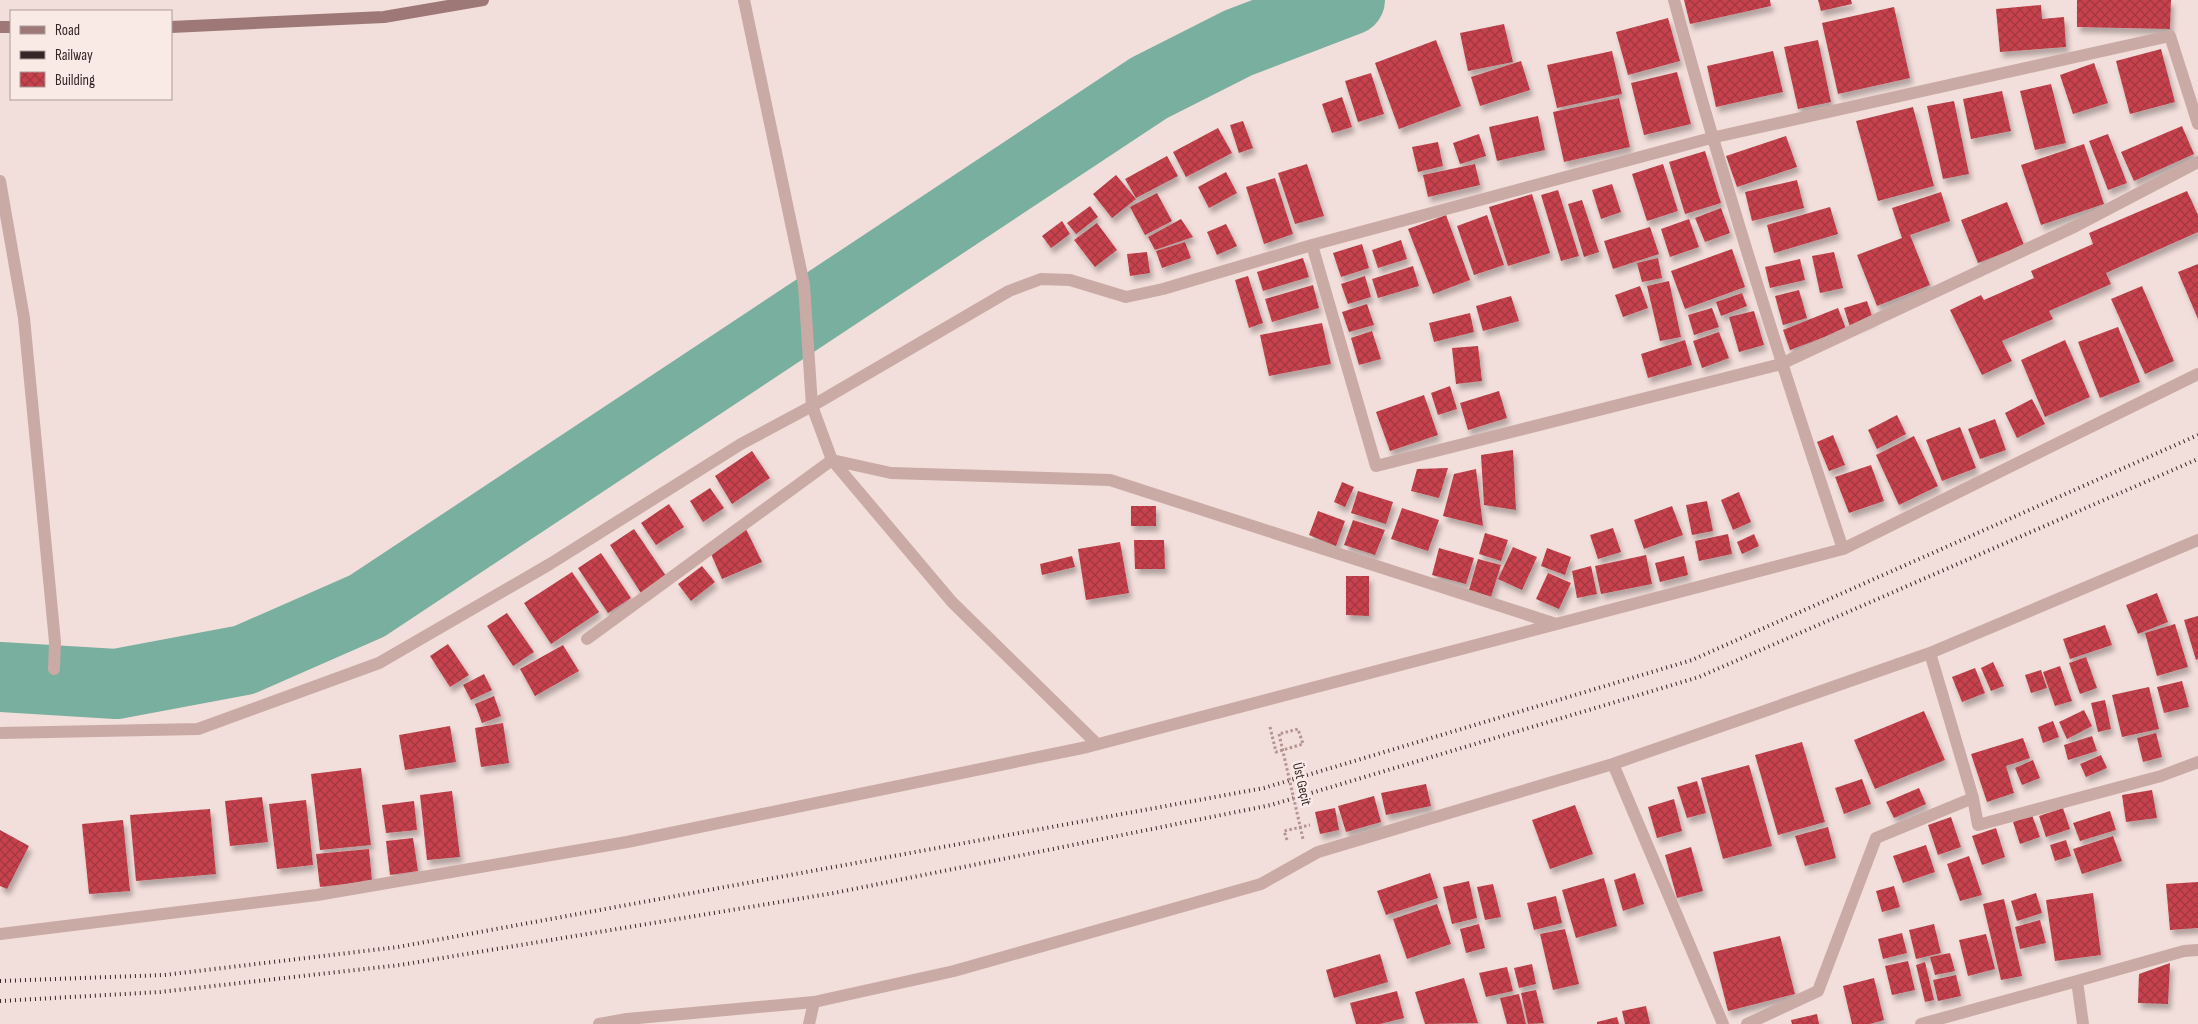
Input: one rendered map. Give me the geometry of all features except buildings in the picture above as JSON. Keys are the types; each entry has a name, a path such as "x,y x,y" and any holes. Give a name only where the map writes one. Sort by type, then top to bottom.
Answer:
{"street":[{"path":"172,27 384,17 483,0"},
{"path":"744,0 804,285 812,406 832,460 952,602 1097,744"},
{"path":"1674,0 1711,138 1781,364 1843,550"},
{"path":"0,733 198,729 379,663 550,564 741,444 812,406 1009,291 1041,279 1070,280 1126,297 1163,289 1312,245 1711,138 2170,36 2198,124"},
{"path":"1312,245 1376,466 1781,364 2076,226 2198,162"},
{"path":"0,181 24,318 55,642 54,669"},
{"path":"0,934 316,895 627,842 1097,744 1843,550 2198,374"},
{"path":"586,639 832,460 891,473 1110,480 1556,624"},
{"path":"599,1024 627,1019 814,1002 954,971 1261,884 1318,852 1613,764 1930,653 2198,540"},
{"path":"1930,653 1973,798 1978,825 2160,776 2198,762"},
{"path":"1613,764 1723,1024"},
{"path":"1747,1024 1818,991 1876,838 1973,798"},
{"path":"1921,1024 2184,951 2198,950"},
{"path":"2078,981 2084,1024"},
{"path":"809,1024 814,1002"}],"path":[{"name":"Üst Geçit","path":"1276,752 1303,744 1298,729 1280,734 1304,839"}],"waterway":[{"path":"0,677 116,684 244,660 367,606 1149,88 1238,43 1350,0"}],"railway":[{"path":"0,981 164,975 398,947 1264,788 1692,660 2198,435"},
{"path":"0,1001 160,992 400,965 834,893 1271,805 1699,677 2198,459"}]}
